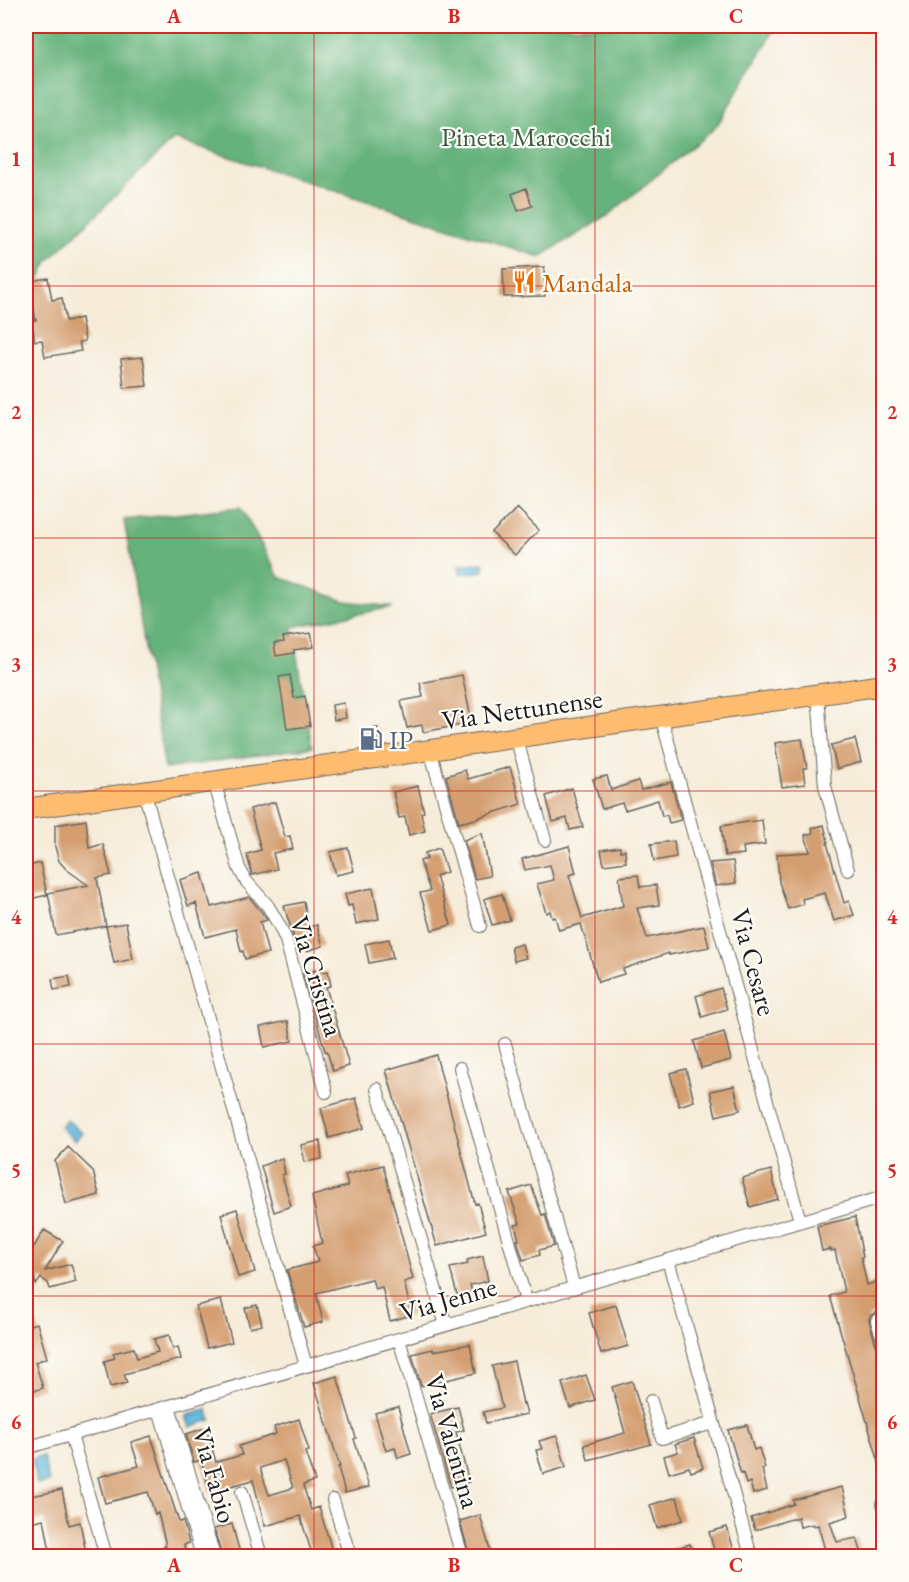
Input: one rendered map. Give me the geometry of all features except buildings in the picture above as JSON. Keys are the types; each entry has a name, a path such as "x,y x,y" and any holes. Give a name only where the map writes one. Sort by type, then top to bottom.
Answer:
{"main road":[{"name":"Via Nettunense","path":"26,809 884,685"}],"street":[{"path":"818,694 825,786 848,870"},
{"name":"Via Cesare","path":"661,716 800,1221"},
{"path":"516,737 545,840"},
{"path":"430,750 480,926"},
{"name":"Via Cristina","path":"214,781 239,868 246,881 268,906 288,945 326,1092"},
{"path":"144,791 306,1366"},
{"path":"505,1044 574,1287"},
{"path":"460,1068 526,1301"},
{"path":"378,1089 446,1325"},
{"name":"Via Jenne","path":"26,1448 884,1197"},
{"path":"668,1260 751,1557"},
{"path":"877,1321 884,1342"},
{"name":"Via Valentina","path":"399,1339 462,1557"},
{"path":"651,1401 662,1438 713,1423"},
{"path":"164,1408 202,1557"},
{"name":"Via Fabio","path":"164,1408 214,1557"},
{"path":"71,1435 106,1557"},
{"path":"242,1492 261,1557"},
{"path":"333,1500 350,1557"}],"green space":[{"name":"Pineta Marocchi","path":"26,26 777,26 716,127 607,216 540,257 174,139 48,261 26,307"},
{"path":"241,507 279,577 345,601 393,607 292,627 312,747 165,769 124,520"}],"water":[{"path":"483,563 484,571 460,574 459,565"},
{"path":"67,1120 82,1133 75,1141 60,1127"},
{"path":"207,1409 211,1420 190,1427 186,1416"},
{"path":"43,1456 49,1482 37,1484 32,1459"}],"place":[{"name":"Mandala","path":"524,282"},
{"name":"IP","path":"371,739"}]}
